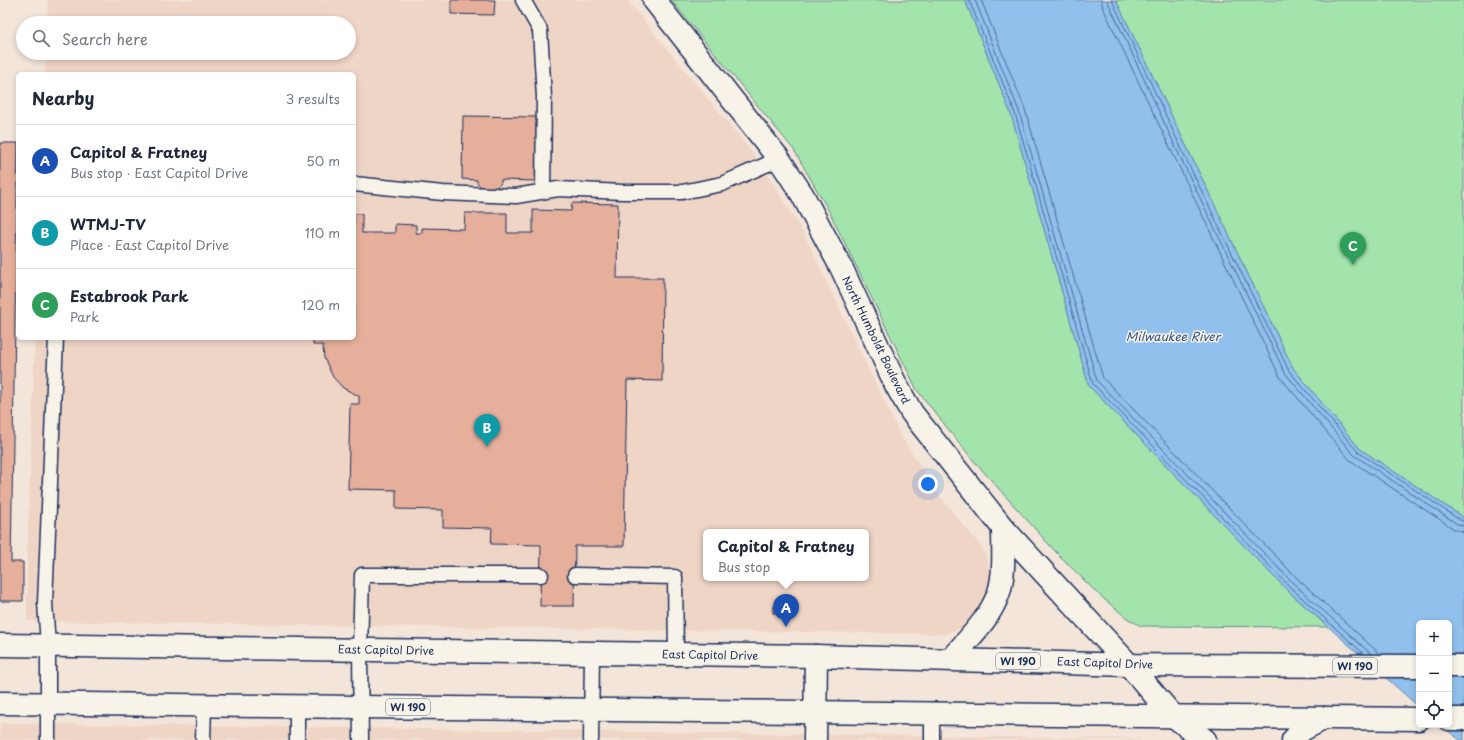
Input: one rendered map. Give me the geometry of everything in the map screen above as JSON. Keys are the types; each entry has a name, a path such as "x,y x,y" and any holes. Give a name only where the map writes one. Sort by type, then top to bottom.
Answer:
{"main road":[{"name":"North Humboldt Boulevard","path":"654,0 779,158 802,194 841,267 896,385 912,413 1003,528 1129,665 1172,715 1205,740"},
{"path":"951,659 981,624 990,611 999,592 1003,569 1003,528"},
{"name":"East Capitol Drive","path":"0,645 816,656 1129,665 1416,666"},
{"path":"815,740 816,656"},
{"path":"1452,666 1464,666"},
{"name":"WI 190","path":"0,703 1416,718"},
{"name":"North Humboldt Boulevard","path":"1172,715 1178,740"},
{"path":"1293,740 1302,730 1326,717"},
{"path":"1452,719 1464,719"}],"lane":[{"path":"523,0 540,30 544,97 544,191"},
{"path":"356,184 457,194 516,196 558,189 623,192 682,192 722,184 779,158"},
{"path":"48,740 48,645 45,603 56,340"},
{"path":"361,740 360,650 362,575 541,574"},
{"path":"575,574 675,577 676,654"},
{"path":"591,740 593,709 592,653"},
{"path":"203,740 204,705"},
{"path":"297,706 297,740"},
{"path":"932,714 932,740"}],"shaded area":[{"path":"48,0 627,0 760,162 805,236 899,433 936,491 983,549 988,561 991,578 988,591 975,615 966,626 944,634 27,621 27,561 35,340 356,340 356,72 45,72 46,60 356,60 356,16 47,16"},
{"path":"0,723 1140,739 1141,740 0,740"}],"green space":[{"path":"671,0 965,0 1011,114 1089,386 1288,591 1328,627 1141,626 1127,618 1098,594 1054,550 973,460 917,390 830,213 794,150"},
{"path":"1116,0 1464,0 1464,518 1360,449 1293,368"}],"water":[{"name":"Milwaukee River","path":"965,0 1116,0 1293,368 1360,449 1464,518 1464,740 1460,740 1445,728 1452,728 1452,620 1416,620 1416,704 1288,591 1089,386 1011,114"}],"building":[{"path":"451,0 495,0 494,15 451,14"},
{"path":"463,116 537,117 537,181 501,180 501,183 496,188 482,188 477,183 477,180 462,179"},
{"path":"0,143 16,143 16,263 11,562 23,562 23,601 0,601"},
{"path":"572,203 618,204 617,278 663,278 662,381 627,380 624,546 575,546 574,606 540,606 541,545 491,544 492,528 443,527 443,510 396,509 396,490 348,489 350,404 359,404 359,396 343,388 333,377 324,358 323,345 313,345 313,340 356,340 356,214 362,214 362,233 395,233 395,224 416,225 416,233 422,233 422,228 464,229 465,213 507,213 507,233 533,233 533,210 571,211"},
{"path":"773,607 786,607 785,614 773,613"}],"place":[{"name":"Estabrook Park","path":"1353,265"},
{"name":"WTMJ-TV","path":"487,447"},
{"name":"Capitol & Fratney","path":"786,627"}]}
